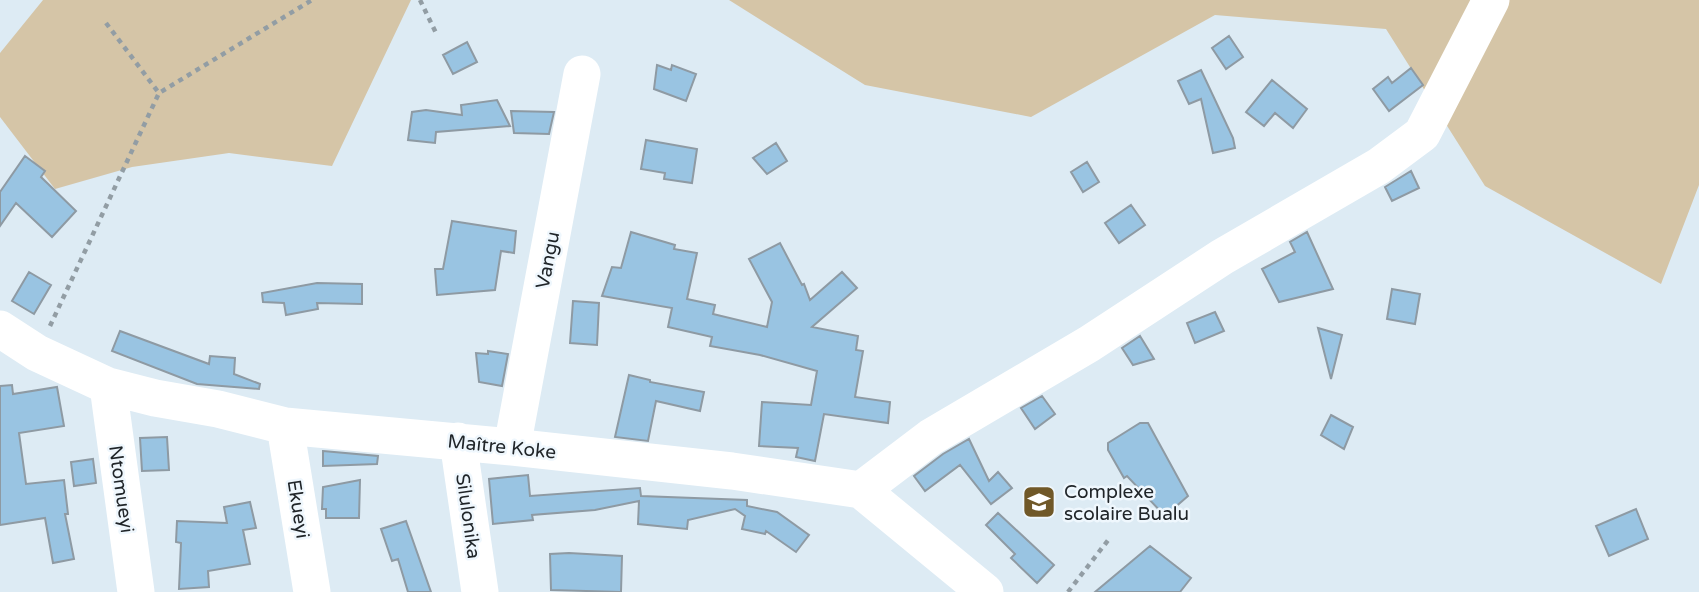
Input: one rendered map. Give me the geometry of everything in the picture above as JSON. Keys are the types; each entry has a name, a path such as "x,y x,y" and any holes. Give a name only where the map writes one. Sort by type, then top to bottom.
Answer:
{"street":[{"path":"985,592 861,490 931,437 1089,344 1223,257 1379,166 1422,134 1491,0"},
{"name":"Vangu","path":"512,447 582,74"},
{"name":"Maître Koke","path":"0,330 37,354 108,386 285,426 458,441 732,471 861,490"},
{"name":"Ntomueyi","path":"108,386 136,592"},
{"name":"Ekueyi","path":"285,426 312,592"},
{"name":"Silulonika","path":"458,441 480,592"}],"path":[{"path":"37,354 159,93 312,0"},
{"path":"420,0 437,35"},
{"path":"106,23 159,93"},
{"path":"1068,592 1109,539"}],"shaded area":[{"path":"43,0 411,0 332,166 229,153 132,167 55,189 0,117 0,53"},
{"path":"729,0 1699,0 1699,185 1661,284 1485,186 1386,29 1215,15 1031,117 865,85"}],"building":[{"path":"1229,36 1243,57 1226,69 1212,48"},
{"path":"467,42 477,62 453,74 443,55"},
{"path":"657,65 671,70 672,65 696,74 686,101 654,89"},
{"path":"1411,68 1423,85 1389,111 1373,89 1388,77 1392,83"},
{"path":"1201,70 1233,138 1235,148 1213,153 1201,99 1189,104 1178,81"},
{"path":"1272,80 1307,109 1293,128 1275,113 1264,126 1246,112"},
{"path":"497,100 510,126 436,132 435,143 408,140 412,112 426,110 462,115 461,105"},
{"path":"511,111 554,112 549,134 514,133"},
{"path":"646,140 697,149 692,183 664,179 665,173 641,169"},
{"path":"776,143 787,161 767,174 753,158"},
{"path":"25,156 45,171 41,177 76,211 52,237 16,203 0,226 0,192"},
{"path":"1087,162 1099,182 1083,192 1071,172"},
{"path":"1411,171 1419,188 1392,201 1385,187"},
{"path":"1131,205 1145,225 1119,243 1105,223"},
{"path":"452,221 516,231 514,253 501,251 495,290 437,295 435,269 443,269"},
{"path":"631,232 675,245 674,249 697,253 687,299 715,305 713,314 767,327 772,302 749,259 780,243 802,285 804,284 810,300 842,272 857,288 812,327 858,336 856,350 863,351 855,397 890,402 888,423 824,414 815,461 796,457 798,448 759,446 762,402 811,405 817,371 760,355 710,346 712,337 668,327 672,308 602,296 612,267 621,268"},
{"path":"1307,232 1333,289 1279,302 1262,269 1295,252 1290,242"},
{"path":"29,272 51,285 34,314 12,301"},
{"path":"317,283 362,284 362,304 317,303 318,309 286,315 284,303 263,302 262,293"},
{"path":"1392,289 1420,294 1415,324 1387,319"},
{"path":"573,301 599,303 597,345 570,343"},
{"path":"1215,312 1224,331 1195,343 1187,323"},
{"path":"1318,328 1342,335 1331,379"},
{"path":"120,331 209,364 210,356 235,358 234,374 260,384 259,389 197,384 112,351"},
{"path":"1140,336 1154,359 1133,365 1122,348"},
{"path":"488,351 508,354 502,386 479,382 476,353 488,354"},
{"path":"629,375 650,382 704,392 700,411 656,401 648,441 615,437"},
{"path":"12,385 13,394 57,387 64,426 19,433 26,484 64,480 68,514 65,514 74,559 53,563 45,518 0,525 0,386"},
{"path":"1042,396 1055,414 1035,429 1021,408"},
{"path":"1331,415 1353,427 1344,449 1321,435"},
{"path":"1140,423 1148,423 1188,496 1165,516 1127,476 1124,478 1108,450 1108,443"},
{"path":"167,437 169,470 142,471 140,438"},
{"path":"969,439 989,481 998,472 1012,488 991,504 960,465 925,491 914,476"},
{"path":"323,451 378,456 377,464 323,466"},
{"path":"93,459 96,483 74,486 71,462"},
{"path":"528,475 530,496 640,488 641,496 747,500 747,506 777,512 809,535 796,552 766,531 765,534 742,529 745,516 735,509 688,520 687,529 638,524 639,501 595,510 532,515 533,520 493,524 489,479"},
{"path":"360,480 359,518 326,518 326,509 322,509 323,487"},
{"path":"250,502 256,528 243,530 250,564 208,571 209,587 179,589 181,543 176,542 177,521 227,523 224,507"},
{"path":"1636,509 1648,539 1609,556 1596,526"},
{"path":"998,513 1054,565 1037,583 1011,558 1015,554 986,525"},
{"path":"406,521 431,592 408,592 398,559 392,561 381,529"},
{"path":"1150,546 1191,578 1180,592 1095,592"},
{"path":"550,554 622,556 621,592 551,590"}],"place":[{"name":"Complexe scolaire Bualu","path":"1039,502"}]}
